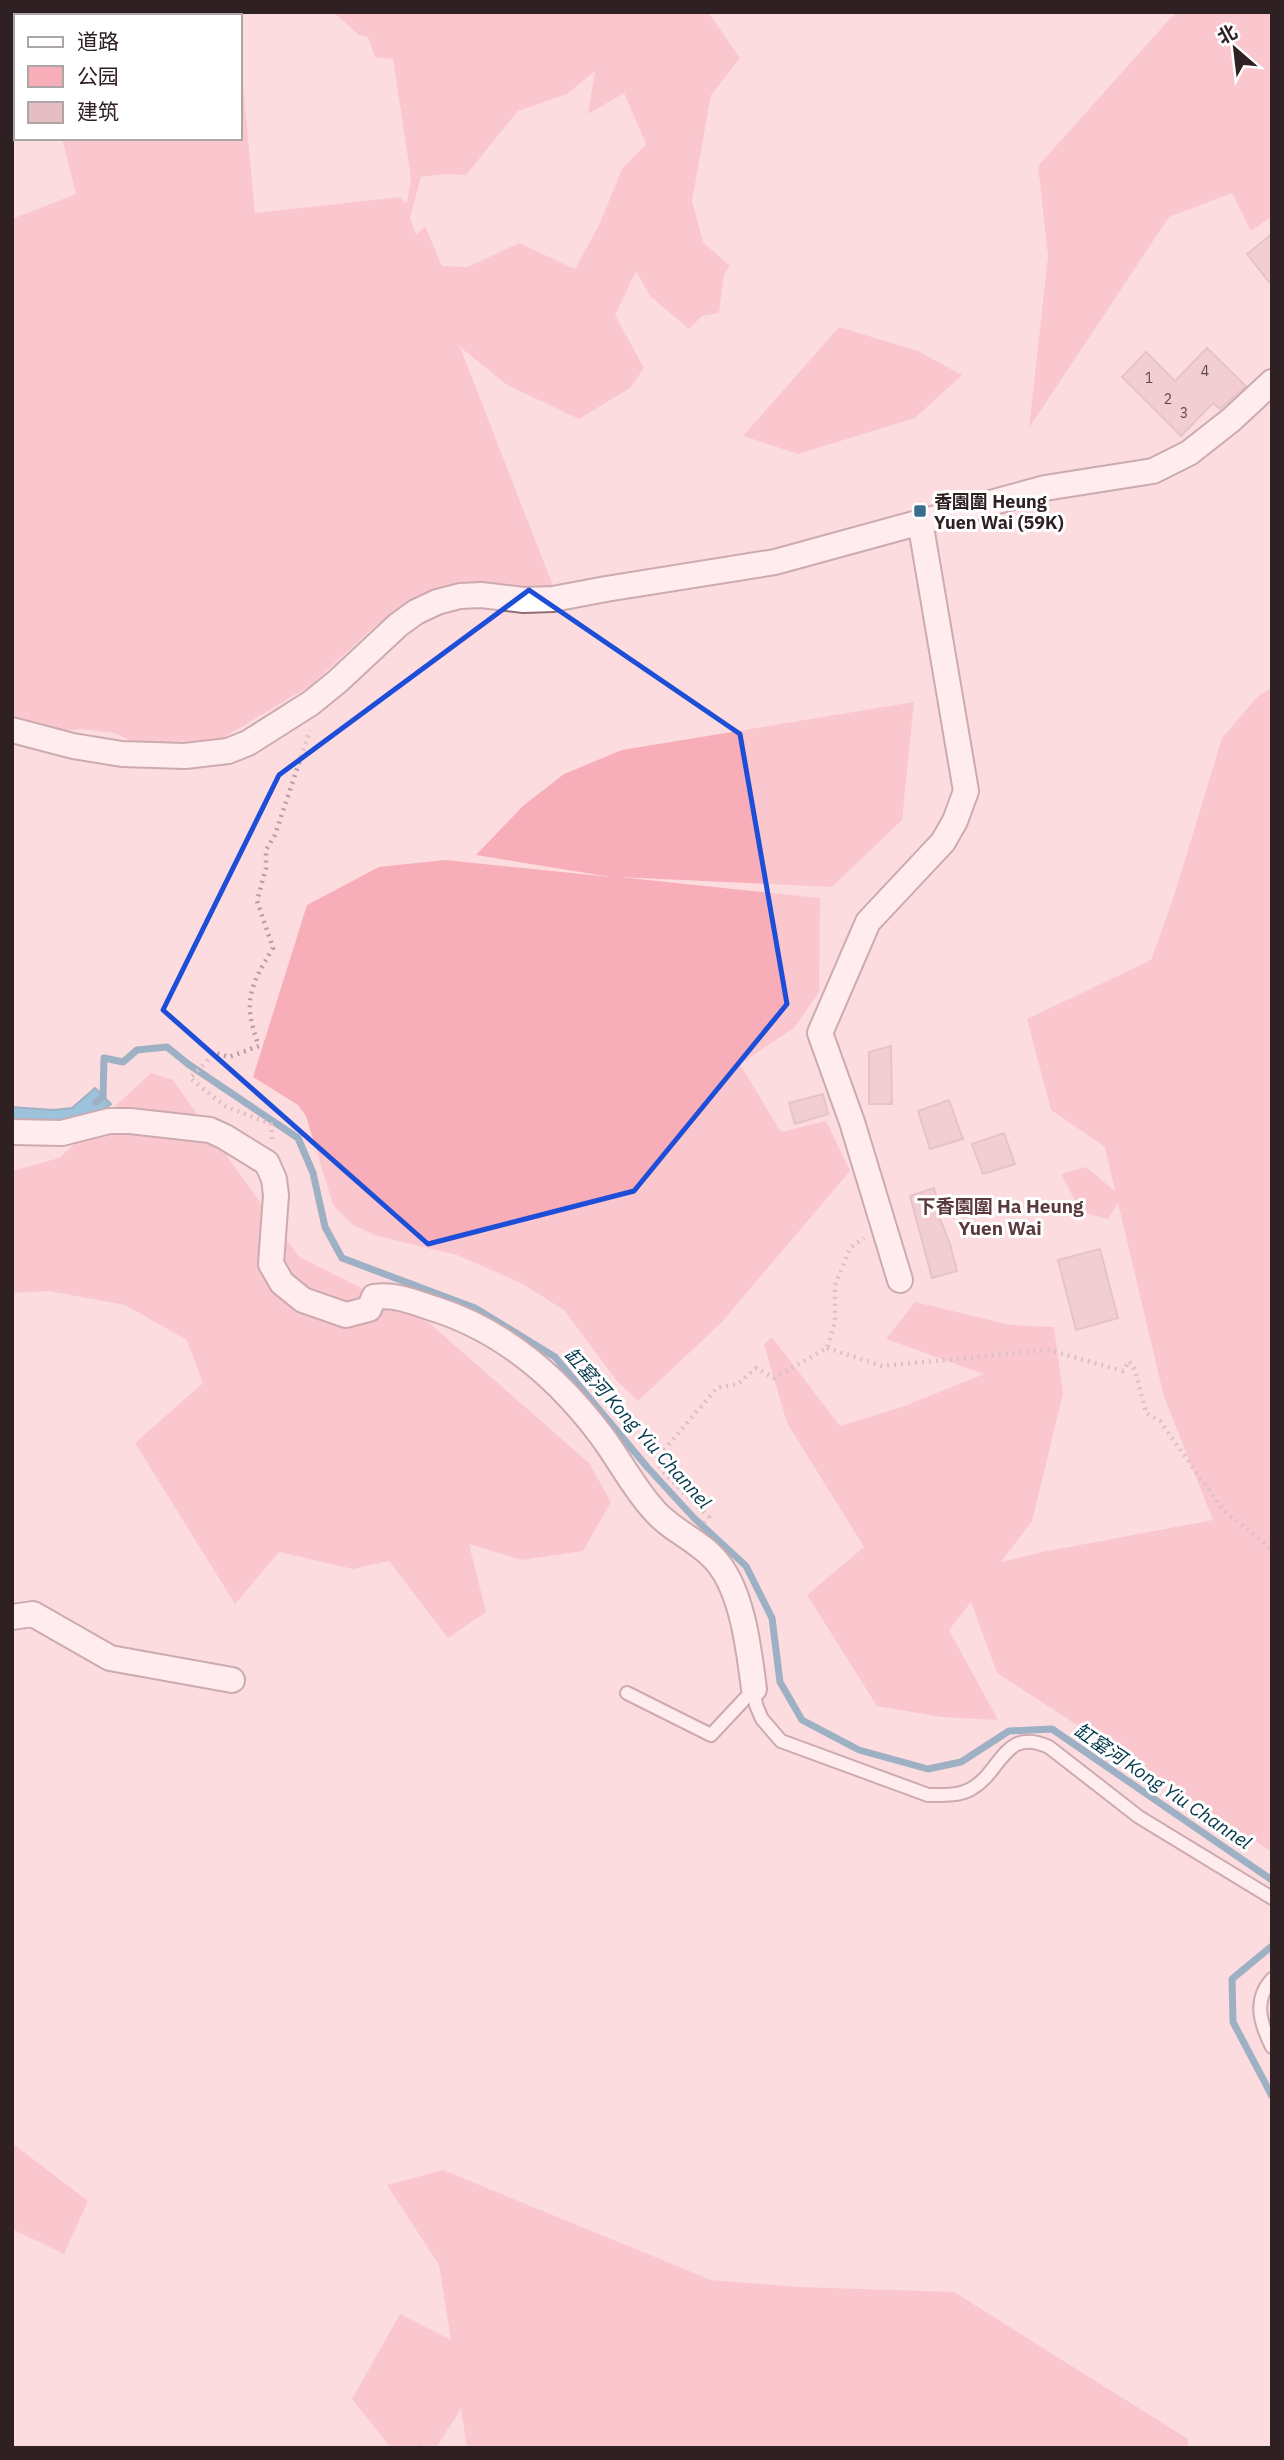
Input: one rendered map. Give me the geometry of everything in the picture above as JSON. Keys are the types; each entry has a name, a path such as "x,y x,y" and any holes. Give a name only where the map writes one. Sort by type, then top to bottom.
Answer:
{"street":[{"path":"12,730 72,746 122,754 164,756 228,751 248,743 320,696 398,625 426,607 448,599 481,594 524,600 569,597 775,562 1045,488 1143,473 1166,466 1189,453 1231,420 1272,382"},
{"path":"900,1280 852,1122 820,1033 869,922 943,842 955,821 966,791 920,521"},
{"path":"12,1132 62,1133 109,1121 210,1130 267,1163 274,1179 276,1195 271,1264 282,1283 303,1300 346,1315 369,1309 374,1297 390,1295 455,1315 492,1333 534,1362 601,1435 653,1511 719,1563 745,1626 754,1689"},
{"path":"12,1617 33,1614 110,1658 232,1680"}],"lane":[{"path":"627,1693 711,1735 754,1689"},
{"path":"754,1689 756,1705 762,1718 780,1741 928,1795 970,1790 984,1779 1009,1747 1035,1740 1049,1747 1139,1817 1272,1898"},
{"path":"1272,1979 1265,1987 1260,2001 1261,2025 1272,2047"}],"path":[{"path":"271,1124 225,1106 190,1078 215,1053 229,1057 259,1046 250,1013 250,990 273,948 257,901 266,869 266,850 275,835 294,783 320,696"},
{"path":"709,1517 662,1471 657,1458 717,1388 738,1384 756,1368 774,1378 827,1348 835,1322 835,1285 850,1248 884,1224"},
{"path":"827,1348 881,1366 1049,1350 1123,1371 1129,1361 1135,1370 1146,1413 1160,1421 1224,1511 1272,1549"}],"highlighted area":[{"path":"529,590 740,734 787,1004 634,1191 428,1244 163,1010 279,775"}],"green space":[{"path":"231,12 232,14 80,14"},
{"path":"333,12 708,12 740,58 711,95 692,201 703,242 730,266 724,275 719,313 702,316 689,329 650,296 636,271 615,315 644,368 630,388 579,419 507,385 460,347 555,591 498,583 425,593 374,627 310,686 221,739 138,744 114,733 80,729 49,733 12,720 12,219 76,194 62,140 242,140 242,74 255,213 401,197 404,203 407,202 411,178 393,59 375,57 368,37 359,35","holes":["595,71 588,114 624,93 646,144 622,169 599,225 575,269 519,243 468,267 442,266 425,226 416,235 410,218 421,177 466,175 518,111 567,94"]},
{"path":"1176,12 1272,12 1272,216 1251,231 1232,193 1169,217 1029,428 1048,256 1038,166"},
{"path":"839,327 918,351 962,375 915,418 798,454 743,436"},
{"path":"1272,688 1272,1852 997,1673 971,1602 949,1630 998,1720 941,1717 877,1706 807,1595 864,1547 787,1423 764,1344 772,1337 840,1426 902,1407 984,1374 886,1339 915,1302 1011,1325 1054,1327 1063,1394 1032,1521 1001,1562 1213,1520 1164,1397 1118,1203 1108,1219 1081,1212 1061,1174 1086,1167 1115,1191 1105,1147 1051,1110 1027,1019 1151,960 1174,896 1222,738 1259,695"},
{"path":"914,702 902,820 832,887 619,877 820,898 819,992 795,1027 740,1064 781,1132 826,1121 850,1171 721,1323 638,1401 617,1381 564,1310 521,1283 457,1255 377,1236 353,1225 333,1205 306,1116 298,1105 253,1077 307,905 379,867 445,860 611,877 476,855 523,806 564,774 622,750"},
{"path":"151,1073 173,1080 299,1257 427,1321 589,1463 611,1502 583,1551 522,1560 469,1544 486,1612 448,1638 389,1561 353,1569 279,1552 235,1604 135,1443 203,1383 187,1340 125,1305 49,1291 12,1293 12,1171 59,1158"},
{"path":"12,2143 88,2201 64,2254 12,2229"},
{"path":"443,2170 711,2280 800,2287 954,2292 1188,2439 1188,2448 467,2448 461,2409 436,2448 391,2448 352,2399 400,2314 451,2340 439,2265 387,2185"}],"water":[{"path":"95,1088 111,1104 85,1121 12,1124 12,1107 53,1110 72,1108"}],"building":[{"path":"1272,234 1272,286 1247,254"},
{"path":"1207,348 1246,386 1220,409 1213,403 1181,436 1122,377 1146,352 1175,381"},
{"path":"891,1046 892,1104 869,1104 869,1052"},
{"path":"823,1094 828,1114 795,1124 789,1103"},
{"path":"949,1100 963,1139 930,1149 918,1111"},
{"path":"1004,1133 1015,1164 983,1174 972,1144"},
{"path":"934,1188 938,1205 935,1206 957,1271 932,1278 910,1196"},
{"path":"1100,1249 1118,1318 1076,1330 1058,1260"}],"waterway":[{"name":"缸窰河 Kong Yiu Channel","path":"96,1102 103,1097 104,1058 123,1062 137,1050 167,1047 298,1138 313,1173 325,1227 342,1258 475,1308 555,1357 648,1468 694,1518 746,1566 772,1618 780,1682 802,1720 859,1750 928,1769 961,1762 1009,1731 1052,1729 1272,1880"},
{"name":"缸窰河 Kong Yiu Channel","path":"1272,1946 1232,1979 1233,2022 1272,2096"}],"place":[{"name":"香園圍 Heung Yuen Wai (59K)","path":"920,511"}],"district":[{"name":"下香園圍 Ha Heung Yuen Wai","path":"1000,1217"}]}
